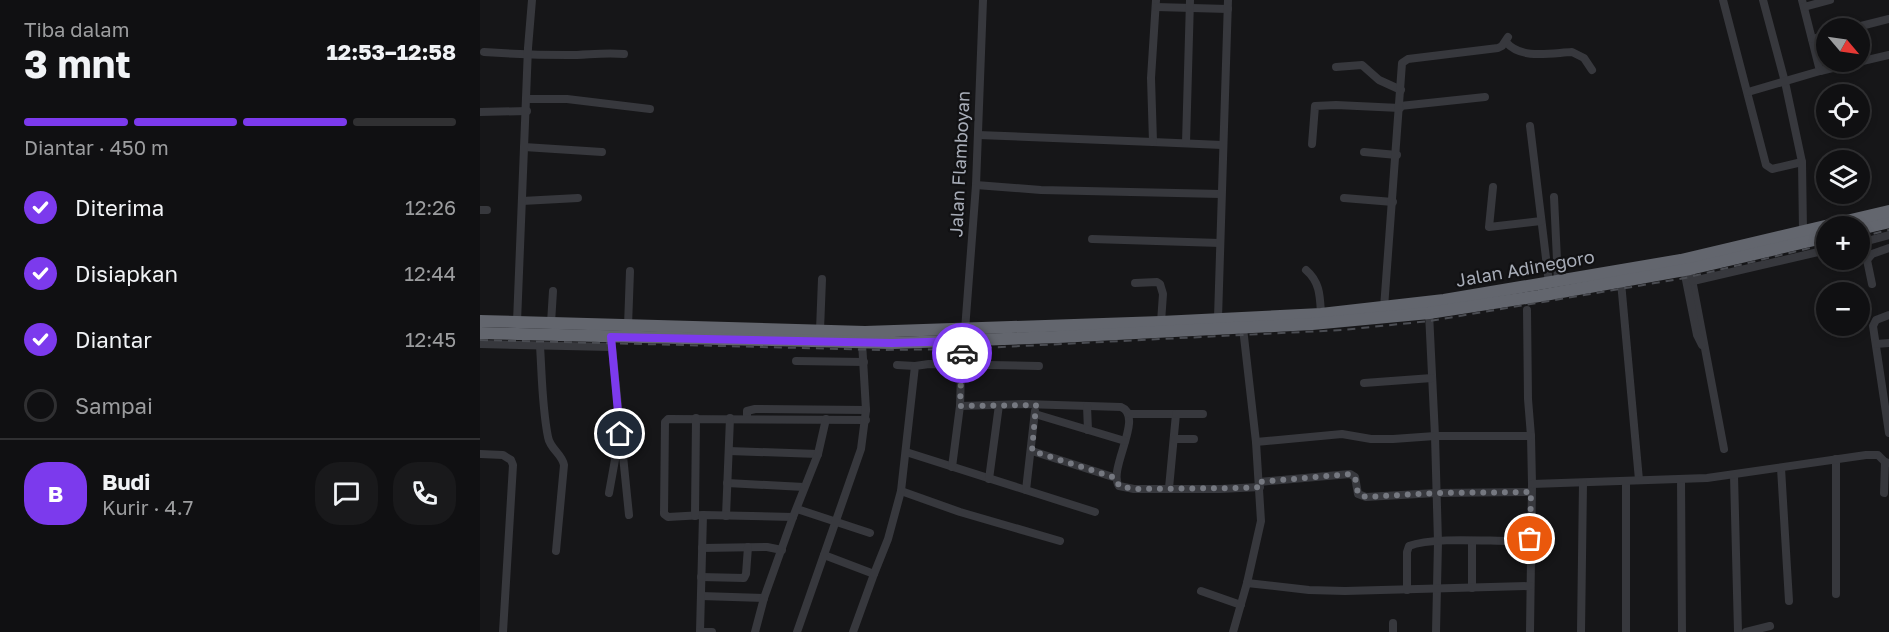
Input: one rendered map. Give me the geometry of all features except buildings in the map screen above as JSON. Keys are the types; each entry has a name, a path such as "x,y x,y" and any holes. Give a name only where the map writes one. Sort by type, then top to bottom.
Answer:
{"highway":[{"name":"Jalan Adinegoro","path":"1537,291 1553,282 1681,260 1889,211"},
{"path":"1870,227 1889,222"},
{"path":"480,321 628,326 862,342 963,336 1243,328 1429,313 1516,294 1689,273 1816,240"},
{"name":"Jalan Adinegoro","path":"963,336 1218,318 1321,314 1516,294"},
{"path":"722,334 820,330 963,336"},
{"path":"480,333 611,342 708,333"}],"street":[{"path":"517,322 532,0"},
{"name":"Jalan Flamboyan","path":"952,467 960,406 963,336 976,185 983,0"},
{"path":"1723,0 1766,165 1772,169 1802,162"},
{"path":"1763,0 1785,82 1802,162 1803,231"},
{"path":"1816,55 1803,4 1830,0"},
{"path":"1152,142 1151,78 1156,3 1228,4 1218,318"},
{"path":"1186,143 1190,4"},
{"path":"1870,24 1889,19"},
{"path":"1812,39 1816,38"},
{"path":"1384,308 1397,155 1401,65 1408,58 1498,48 1507,40 1512,49 1521,53 1572,52 1579,54 1592,70"},
{"path":"484,52 528,55 600,52 624,54"},
{"path":"1870,59 1889,55"},
{"path":"1336,67 1362,65 1379,80 1401,90"},
{"path":"1748,92 1817,72"},
{"path":"1312,144 1315,106 1400,107 1485,97"},
{"path":"526,99 567,99 650,109"},
{"path":"480,112 527,111"},
{"path":"1530,126 1541,221 1553,282"},
{"path":"978,135 1222,145"},
{"path":"524,147 602,152"},
{"path":"1364,152 1397,155"},
{"path":"976,185 1041,190 1221,194"},
{"path":"1493,187 1489,227 1541,221"},
{"path":"522,201 578,198"},
{"path":"1344,198 1393,202"},
{"path":"1553,282 1554,198"},
{"path":"1870,240 1889,235"},
{"path":"1092,239 1220,243"},
{"path":"1872,284 1867,260 1872,254 1889,248"},
{"path":"1689,273 1816,252"},
{"path":"1306,270 1318,285 1321,314"},
{"path":"628,326 630,271"},
{"path":"1689,273 1697,335 1704,348 1724,449"},
{"path":"1689,273 1692,296"},
{"path":"820,330 822,279"},
{"path":"1135,282 1161,284 1163,294 1161,322"},
{"path":"1621,282 1639,480"},
{"path":"551,323 553,291"},
{"path":"1527,310 1528,399 1531,436 1530,632"},
{"path":"1429,313 1438,542 1436,632"},
{"path":"1889,315 1879,318 1873,326 1888,413 1889,433"},
{"path":"1233,632 1260,531 1260,484 1243,328"},
{"path":"480,344 540,346 611,342 629,515"},
{"path":"797,632 858,458 866,415 862,342"},
{"path":"1876,344 1889,343"},
{"path":"540,346 548,437 552,448 562,458 564,465 556,551"},
{"path":"796,361 864,362"},
{"path":"897,365 1039,366"},
{"path":"852,632 888,539 902,491 915,366"},
{"path":"1364,383 1432,378"},
{"path":"989,479 999,405"},
{"path":"960,406 999,405 1036,410 1121,406 1129,414 1116,478 1117,485 1123,487 1220,489 1350,474 1355,477 1358,494 1363,497 1639,480 1681,480 1878,455 1887,463 1884,493"},
{"path":"1087,406 1088,430"},
{"path":"747,419 747,411 755,409 866,415"},
{"path":"1036,410 1125,441"},
{"path":"1026,490 1036,410"},
{"path":"1129,414 1203,414"},
{"path":"1170,488 1176,414"},
{"path":"866,415 826,419 670,418 666,420 665,516 795,513 836,521 870,533"},
{"path":"696,418 702,548 700,632 712,632"},
{"path":"726,516 730,418"},
{"path":"755,632 764,598 818,454 826,419"},
{"path":"609,493 620,434"},
{"path":"1256,442 1342,434 1371,439 1531,436"},
{"path":"1174,439 1194,439"},
{"path":"729,451 818,454"},
{"path":"1032,451 1116,478"},
{"path":"906,452 1095,512"},
{"path":"480,454 503,455 511,460 513,465 503,632"},
{"path":"1836,459 1836,594"},
{"path":"1781,468 1789,601"},
{"path":"1734,475 1738,632"},
{"path":"1681,480 1682,632"},
{"path":"1626,481 1626,632"},
{"path":"727,483 804,487"},
{"path":"1581,632 1583,483"},
{"path":"902,491 960,512 1060,541"},
{"path":"1407,590 1407,548 1418,543 1509,541"},
{"path":"1472,542 1472,588"},
{"path":"701,577 744,578 748,547"},
{"path":"702,548 767,547 782,550"},
{"path":"824,555 874,574"},
{"path":"1247,583 1320,591 1530,586"},
{"path":"1201,591 1241,605"},
{"path":"701,596 764,598"},
{"path":"1746,632 1770,626"}],"railway":[{"path":"1870,235 1889,230"},
{"path":"480,340 883,350 962,349 1342,330 1430,321 1685,278 1816,247"}],"way so far":[{"path":"962,353 960,406 1036,405 1032,451 1116,478 1119,486 1134,489 1244,488 1260,487 1259,482 1350,474 1355,477 1358,494 1366,497 1436,493 1531,492 1530,539"}],"route":[{"path":"620,434 611,337 892,343 962,341 962,353"}]}
